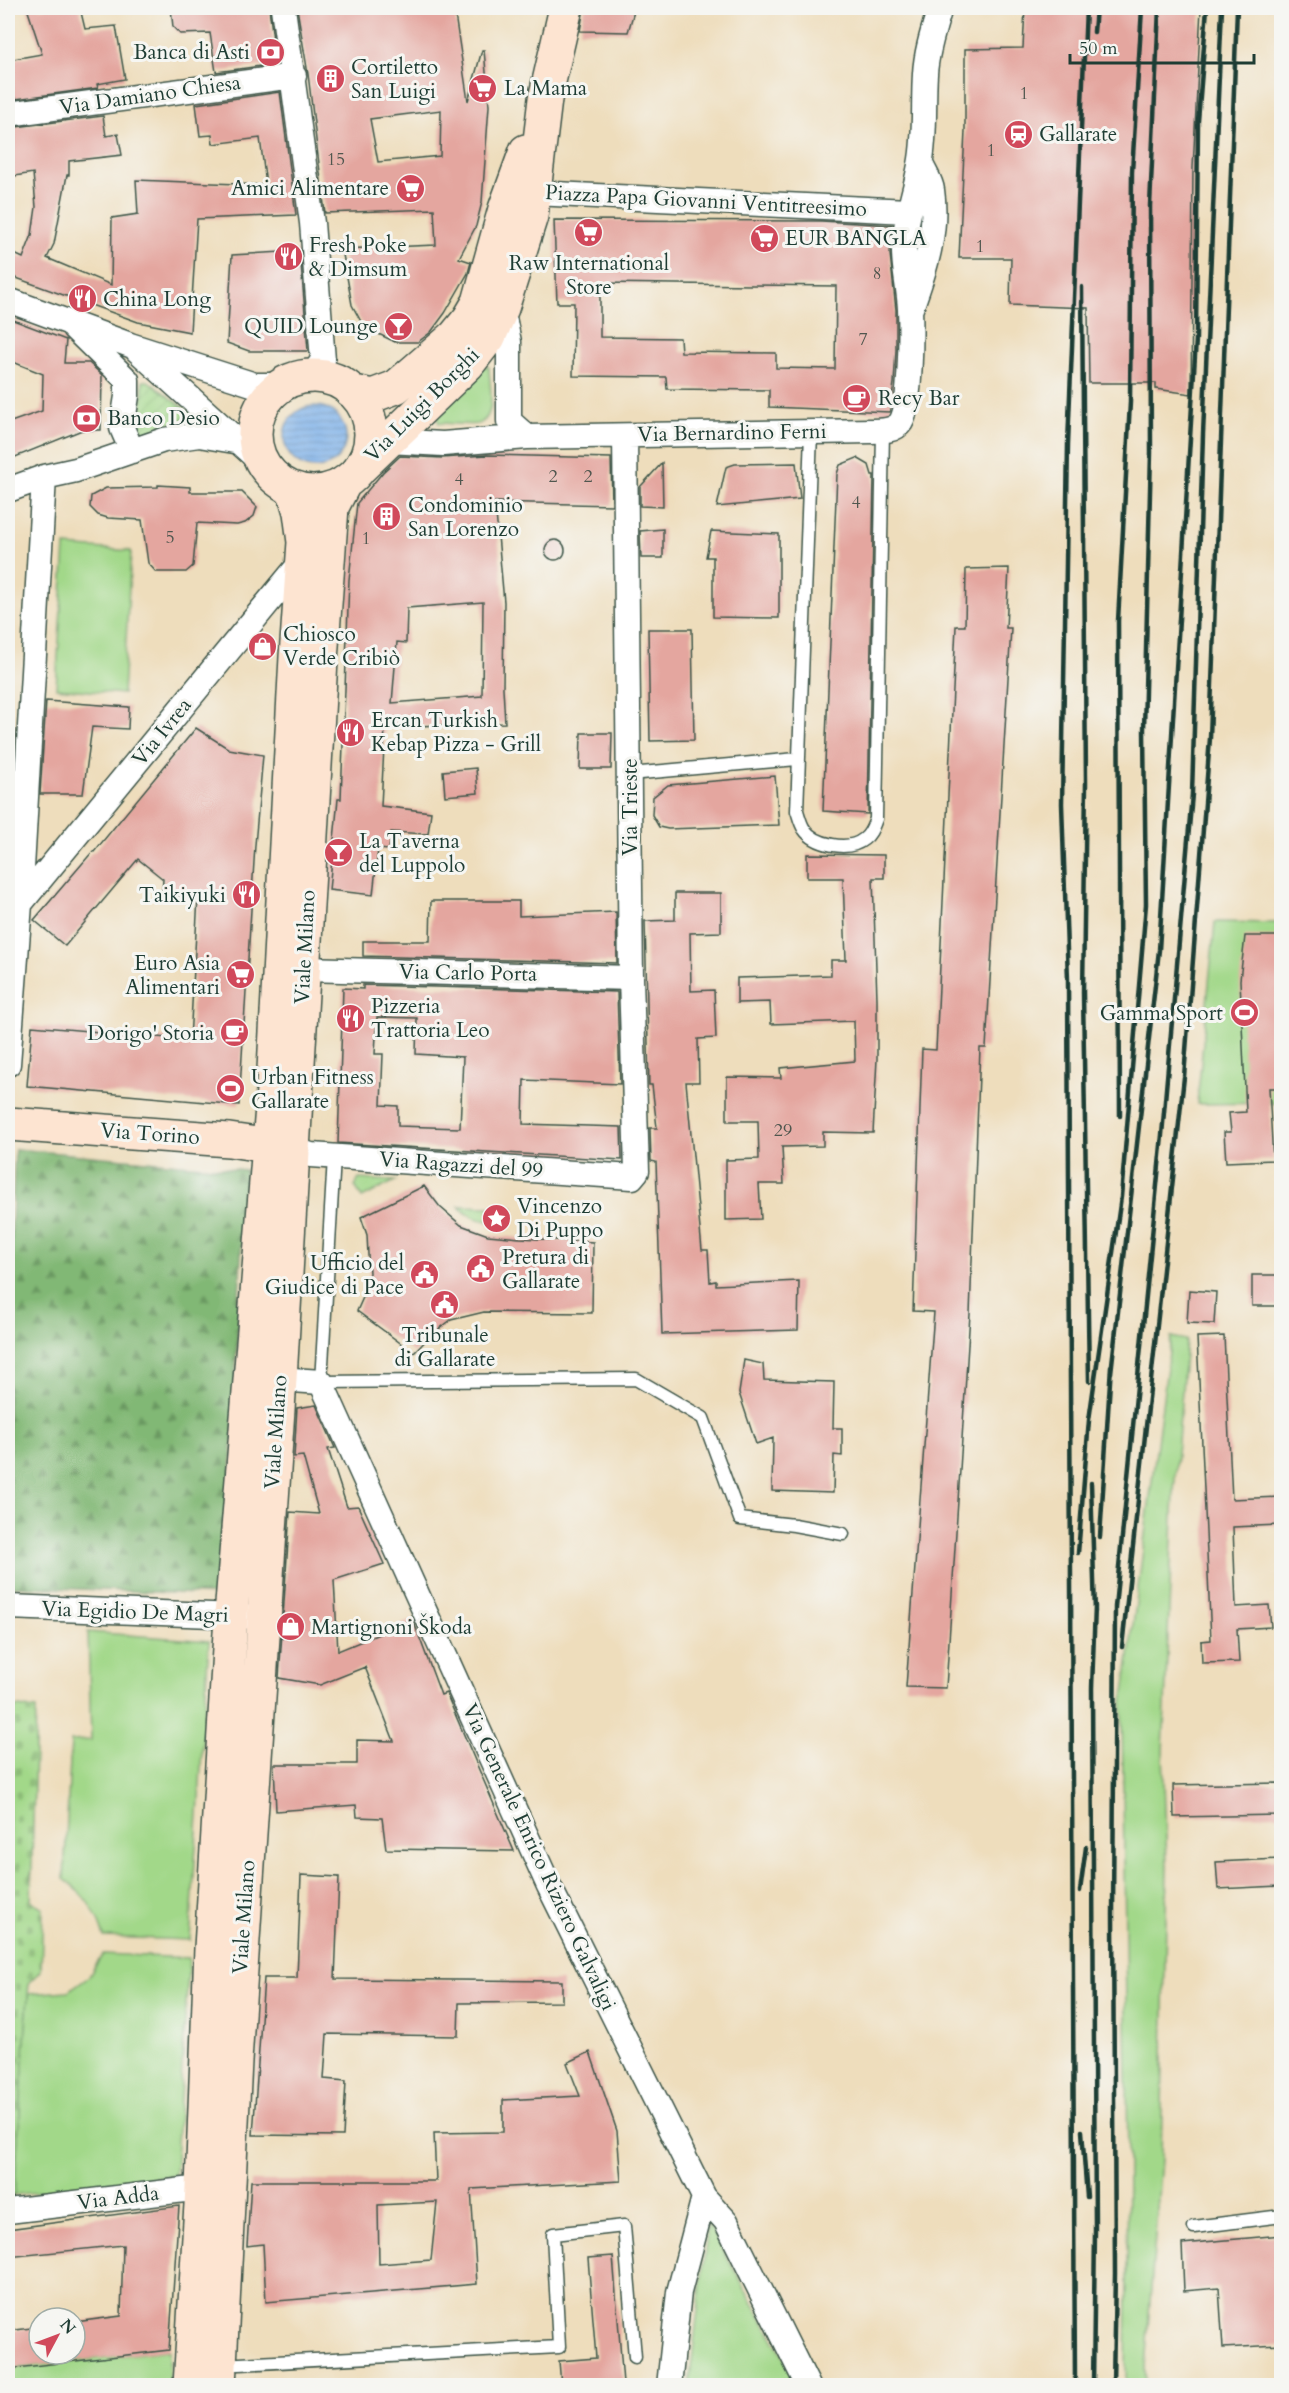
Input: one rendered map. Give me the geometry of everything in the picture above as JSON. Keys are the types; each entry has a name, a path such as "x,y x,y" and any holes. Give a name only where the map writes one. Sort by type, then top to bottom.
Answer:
{"street":[{"path":"251,452 256,442 256,422 267,398 317,369 323,360 312,223 294,76 283,8"},
{"name":"Via Luigi Borghi","path":"352,476 468,364 489,337 502,308 531,216 528,179 566,8"},
{"path":"883,431 890,430 900,422 905,411 908,388 910,310 904,258 908,211 921,164 925,71 940,8"},
{"name":"Via Damiano Chiesa","path":"8,114 294,76"},
{"path":"910,310 926,270 932,237 932,188 921,164"},
{"name":"Via Luigi Borghi","path":"351,391 372,396 396,387 447,343 469,319 479,302 505,208 528,179"},
{"name":"Piazza Papa Giovanni Ventitreesimo","path":"528,179 908,211"},
{"path":"8,300 130,345 255,385 333,380 351,391 364,408 370,430 369,449 352,476 333,488 316,492 289,487 270,474 251,452 130,345"},
{"path":"502,308 509,342 509,421 527,437"},
{"path":"68,322 127,380 122,428 132,451"},
{"name":"Via Bernardino Ferni","path":"388,441 443,444 527,437 883,431"},
{"path":"8,490 164,440 199,435 251,452"},
{"name":"Via Trieste","path":"625,436 631,978 637,1171 632,1177"},
{"name":"Viale Milano","path":"280,1147 304,969 330,522 332,507 352,476"},
{"path":"8,1064 21,904 44,477"},
{"name":"Viale Milano","path":"219,2375 216,2186 221,2061 211,1948 247,1616 280,1147 303,560 303,522 295,495 289,487"},
{"name":"Via Ivrea","path":"21,904 303,560"},
{"name":"Via Carlo Porta","path":"304,969 631,978"},
{"name":"Via Torino","path":"8,1124 229,1140 280,1147"},
{"name":"Via Ragazzi del 99","path":"280,1147 311,1155 334,1157 632,1177"},
{"path":"265,1378 321,1382"},
{"name":"Via Generale Enrico Riziero Galvaligi","path":"321,1382 549,1886 704,2197 726,2221 808,2385"},
{"name":"Via Egidio De Magri","path":"8,1607 247,1616"},
{"name":"Viale Milano","path":"190,2385 216,2186"},
{"name":"Via Adda","path":"8,2211 216,2186"},
{"path":"669,2385 680,2292 704,2197"}],"lane":[{"path":"811,433 797,759 797,811 804,829 823,843 852,845 864,840 871,831 876,819 877,806 883,431"},
{"path":"630,774 797,759"},
{"path":"334,1157 321,1382 636,1379 703,1418 740,1519 794,1525 843,1534"},
{"path":"1194,2227 1281,2216"},
{"path":"219,2375 559,2348 553,2234 624,2226 635,2357"}],"green space":[{"path":"482,366 489,367 491,399 488,415 474,425 439,423 436,416"},
{"path":"143,381 148,381 194,415 146,433 138,431 135,422 142,407"},
{"path":"65,546 131,551 123,694 56,688"},
{"name":"Gamma Sport","path":"1215,922 1281,923 1281,1103 1197,1104"},
{"path":"15,1149 245,1170 225,1595 8,1586 8,1249 11,1249"},
{"path":"359,1179 395,1181 362,1198 355,1186"},
{"path":"459,1206 513,1208 512,1224 470,1216"},
{"path":"1171,1337 1186,1340 1174,1492 1163,1752 1167,1867 1161,2159 1145,2367 1146,2385 1126,2386 1128,2161 1122,1709"},
{"path":"88,1632 209,1641 190,1940 104,1937 89,1904 64,1879 71,1741 91,1740"},
{"path":"8,1706 36,1709 31,1901 43,1908 41,1971 29,1982 14,2195 8,2196"},
{"path":"103,1954 189,1958 175,2175 14,2195 28,1994 68,1991 89,1976"},
{"path":"708,2224 794,2375 798,2385 689,2386"},
{"path":"169,2350 170,2385 8,2385 8,2369 33,2366 87,2366 87,2360"}],"water":[{"path":"315,406 337,415 346,437 337,459 315,468 293,459 284,437 293,415"}],"building":[{"path":"27,8 80,8 85,29 116,26 125,79 97,84 98,88 8,100 8,60 42,54"},
{"path":"171,8 269,8 276,64 216,72 210,33 180,34 173,27"},
{"path":"297,8 454,8 468,101 482,50 484,50 489,106 482,202 476,226 459,258 471,262 468,273 445,313 431,332 418,342 395,342 364,327 352,305 342,249 436,245 434,209 325,213 308,74","holes":["441,110 440,156 378,162 370,119"]},
{"path":"584,8 635,8 628,32 580,31"},
{"path":"1025,8 1201,8 1193,168 1191,394 1156,389 1156,383 1089,383 1088,308 1010,305 1011,258 959,258 965,131 965,49 1023,48"},
{"path":"280,92 296,215 197,219 190,332 138,322 8,275 8,251 23,258 32,235 36,207 33,173 8,177 8,128 103,116 106,136 118,134 122,155 69,161 69,175 67,175 54,244 47,258 111,285 112,218 138,214 136,180 266,185 260,138 213,144 212,135 200,136 196,104"},
{"path":"554,220 821,221 892,225 890,254 896,310 896,350 890,412 769,407 769,390 667,389 666,377 573,376 574,303 557,303","holes":["600,283 836,286 835,369 776,368 776,353 681,352 680,338 600,337"]},
{"path":"300,251 308,351 249,351 227,343 232,255"},
{"path":"8,318 66,340 64,363 89,363 102,375 101,430 82,430 8,460 8,423 42,411 43,374 8,360"},
{"path":"487,455 611,458 612,505 495,502 504,602 505,723 385,727 381,806 431,812 428,834 391,832 389,850 378,849 373,895 329,890 338,799 341,799 349,580 357,503 400,456 442,458","holes":["483,602 482,696 392,703 397,642 406,643 407,608"]},
{"path":"857,458 869,465 874,475 868,814 823,811 837,474 840,465"},
{"path":"662,463 663,507 640,506 640,487"},
{"path":"796,463 800,499 717,507 726,467 735,464"},
{"path":"158,485 190,487 190,492 242,492 257,507 254,516 245,523 237,525 197,523 193,566 186,572 156,572 148,563 142,520 108,518 98,515 90,507 91,496 106,488 158,487"},
{"path":"663,529 663,558 641,558 640,531"},
{"path":"711,531 779,534 779,618 713,617 713,557 706,557"},
{"path":"555,540 562,543 565,550 562,557 555,560 548,557 545,550 548,543"},
{"path":"1009,568 1006,628 1011,628 986,1048 980,1048 970,1314 946,1688 906,1687 934,1312 913,1311 922,1049 936,1050 956,626 965,626 966,569"},
{"path":"648,629 692,629 694,740 650,741"},
{"path":"46,701 129,707 128,729 92,727 83,794 40,794"},
{"path":"196,728 229,749 263,755 255,845 239,1105 27,1086 32,1026 190,1040 198,897 162,894 163,879 138,859 65,946 34,920 94,852"},
{"path":"581,733 612,733 611,769 580,769"},
{"path":"476,768 478,793 445,796 443,771"},
{"path":"775,776 779,825 668,829 659,827 652,815 653,797 668,785"},
{"path":"807,854 884,855 884,878 873,878 877,1059 873,1133 823,1132 823,1146 782,1147 784,1184 759,1184 761,1219 726,1220 726,1160 759,1159 758,1121 727,1121 727,1077 781,1078 780,1068 855,1061 854,1021 771,1024 770,1002 737,1003 737,978 831,975 831,960 846,960 843,878 807,878"},
{"path":"675,893 721,893 721,932 690,933 691,991 714,990 716,1038 698,1039 699,1082 686,1082 702,1250 708,1250 710,1282 716,1281 716,1285 799,1281 798,1330 662,1334 656,1162 651,1161 650,1128 657,1128 652,1085 649,1085 645,921 675,920"},
{"path":"431,901 519,901 519,916 616,912 617,963 363,956 363,941 430,941"},
{"path":"1245,936 1281,936 1281,1088 1269,1088 1273,1160 1226,1162 1224,1132 1231,1132 1229,1113 1246,1112 1240,980"},
{"path":"363,985 617,992 620,1084 524,1080 523,1124 621,1127 622,1160 338,1143 343,988 363,989","holes":["377,1017 417,1018 416,1054 463,1057 460,1128 398,1126 398,1106 381,1105 383,1054 375,1054"]},
{"name":"Pretura di Gallarate","path":"424,1186 440,1207 461,1225 488,1235 593,1242 592,1313 484,1312 451,1320 431,1335 414,1353 357,1311 365,1293 369,1274 367,1235 361,1217"},
{"path":"1252,1275 1281,1275 1281,1306 1252,1306"},
{"path":"1189,1290 1216,1292 1214,1324 1187,1323"},
{"path":"1224,1336 1232,1499 1281,1497 1281,1525 1233,1527 1236,1607 1269,1605 1271,1627 1237,1629 1239,1662 1202,1663 1201,1641 1211,1640 1197,1337"},
{"path":"744,1360 763,1364 764,1380 834,1382 833,1428 842,1428 842,1456 834,1455 833,1493 772,1491 773,1438 756,1444 739,1393"},
{"path":"316,1405 335,1448 328,1449 347,1507 358,1506 384,1564 334,1580 338,1651 413,1620 441,1695 446,1693 514,1851 386,1849 382,1818 357,1817 356,1805 276,1811 274,1764 357,1764 357,1740 394,1741 365,1667 320,1685 279,1678 290,1512 319,1514 303,1456 294,1457 297,1408"},
{"path":"1281,1783 1281,1815 1174,1817 1173,1785"},
{"path":"1281,1859 1281,1886 1218,1889 1216,1862"},
{"path":"301,1875 339,1877 335,1979 562,1981 562,2002 459,2003 458,2036 327,2034 324,2079 346,2081 343,2136 253,2135 264,1978 297,1978"},
{"path":"590,2052 617,2131 621,2181 471,2189 477,2284 266,2302 263,2244 247,2246 251,2181 436,2181 434,2133 503,2132 503,2100 580,2096 567,2063","holes":["437,2202 431,2260 379,2264 378,2205"]},
{"path":"179,2206 169,2350 87,2360 87,2320 121,2316 123,2245 8,2257 8,2229"},
{"path":"1281,2235 1281,2345 1223,2348 1219,2288 1184,2291 1182,2244"},
{"path":"613,2256 623,2383 561,2385 559,2361 596,2358 588,2258"},
{"path":"27,2329 27,2366 33,2366 8,2369 8,2331"}],"railway":[{"path":"1075,2386 1068,980 1062,804 1068,444 1086,8"},
{"path":"1094,32 1096,8"},
{"path":"1120,1116 1118,621 1130,402 1132,172 1142,8"},
{"path":"1078,1553 1089,1420 1121,1197 1146,904 1144,730 1151,452 1150,206 1159,8"},
{"path":"1111,1373 1159,950 1196,339 1198,121 1207,8"},
{"path":"1113,2386 1115,1607 1162,1135 1192,794 1203,434 1222,8"},
{"path":"1122,1647 1184,1077 1210,738 1237,8"},
{"path":"1082,287 1086,783 1083,992 1089,1381"},
{"path":"1100,1537 1111,1366"},
{"path":"1091,1483 1095,1612"},
{"path":"1093,2386 1095,2231 1092,1688 1095,1606"},
{"path":"1080,1891 1086,1847"},
{"path":"1082,2131 1087,2197"}],"place":[{"name":"Banca di Asti","path":"271,52"},
{"name":"Cortiletto San Luigi","path":"330,79"},
{"name":"La Mama","path":"483,88"},
{"name":"Gallarate","path":"1018,134"},
{"name":"Amici Alimentare","path":"410,188"},
{"name":"Raw International Store","path":"589,232"},
{"name":"EUR BANGLA","path":"764,238"},
{"name":"Fresh Poke & Dimsum","path":"288,257"},
{"name":"China Long","path":"82,299"},
{"name":"QUID Lounge","path":"399,326"},
{"name":"Recy Bar","path":"857,398"},
{"name":"Banco Desio","path":"86,418"},
{"name":"Condominio San Lorenzo","path":"387,517"},
{"name":"Chiosco Verde Cribiò","path":"262,646"},
{"name":"Ercan Turkish Kebap Pizza - Grill","path":"350,732"},
{"name":"La Taverna del Luppolo","path":"338,853"},
{"name":"Taikiyuki","path":"247,895"},
{"name":"Euro Asia Alimentari","path":"241,975"},
{"name":"Gamma Sport","path":"1244,1013"},
{"name":"Pizzeria Trattoria Leo","path":"350,1018"},
{"name":"Dorigo' Storia","path":"235,1033"},
{"name":"Urban Fitness Gallarate","path":"230,1089"},
{"name":"Vincenzo Di Puppo","path":"496,1218"},
{"name":"Pretura di Gallarate","path":"481,1269"},
{"name":"Ufficio del Giudice di Pace","path":"425,1275"},
{"name":"Tribunale di Gallarate","path":"445,1304"},
{"name":"Martignoni Škoda","path":"290,1627"}]}
